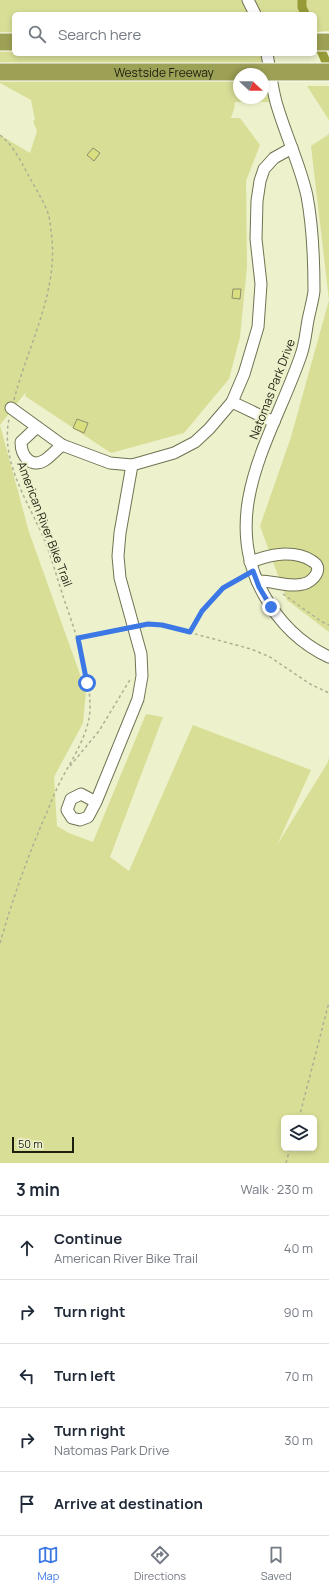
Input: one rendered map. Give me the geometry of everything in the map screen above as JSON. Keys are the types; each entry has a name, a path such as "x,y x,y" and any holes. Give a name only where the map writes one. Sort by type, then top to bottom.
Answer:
{"highway":[{"path":"0,42 12,42"},
{"path":"317,42 329,42"},
{"name":"Westside Freeway","path":"0,72 329,72"}],"street":[{"path":"248,0 254,12"},
{"name":"Natomas Park Drive","path":"267,56 276,102 306,195 313,237 314,293 302,353 263,449 248,495 246,540 253,571 271,607 286,626 303,642 329,657"},
{"path":"11,408 62,445 110,463 132,465 174,453 195,442 209,429 232,402 244,374 258,327 261,284 256,238 260,181 264,169 274,158 292,148"},
{"path":"232,402 274,422"},
{"path":"37,427 21,442 21,450 24,457 32,462 40,462 46,460 62,445"},
{"path":"96,802 138,699 142,676 141,654 120,578 118,556 120,533 132,465"},
{"path":"286,554 302,557 314,561 317,567 317,574 311,582 302,585 287,585 273,582 253,571 265,557 286,554"}],"path":[{"name":"American River Bike Trail","path":"0,135 17,153 48,214 52,241 49,288 11,408 8,427 8,449 15,473 45,542 78,638 89,693 90,715 81,743 67,770 30,852 15,891 0,943"},
{"path":"190,632 202,611 223,588 253,571"},
{"path":"273,582 282,593 322,622 329,625"},
{"path":"78,638 148,624 162,625 251,649 264,654 310,684 329,693"},
{"path":"67,770 99,731 132,676"},
{"path":"299,1115 329,1002"},
{"path":"286,1163 289,1151"}],"green space":[{"path":"0,0 248,0 251,12 12,12 12,56 264,56 267,68 233,68 233,104 235,104 231,118 240,118 260,145 246,181 247,267 240,337 229,379 184,433 111,453 25,396 26,392 0,425 0,135 30,153 37,131 33,121 35,120 31,100 0,83"},
{"path":"254,0 329,0 329,31 317,32 317,12 258,12"},
{"path":"269,76 276,102 269,102"},
{"path":"307,86 329,86 329,120"},
{"path":"329,134 329,300 311,146"},
{"path":"329,300 329,632 287,600 260,526 291,437"},
{"path":"0,425 29,532 86,691 83,723 54,777 57,826 69,833 93,842 146,714 163,717 110,857 129,871 193,725 311,770 277,845 328,762 329,757 329,1163 0,1163"}],"building":[{"path":"93,148 100,153 94,161 87,155"},
{"path":"233,289 241,289 240,299 232,298"},
{"path":"77,419 88,423 84,433 73,428"}],"waterway":[{"path":"302,0 302,7 304,12"},
{"path":"317,41 329,69"}],"route":[{"path":"87,683 78,638 148,624 162,625 190,632 202,611 223,588 253,571 259,587 271,607"}]}
